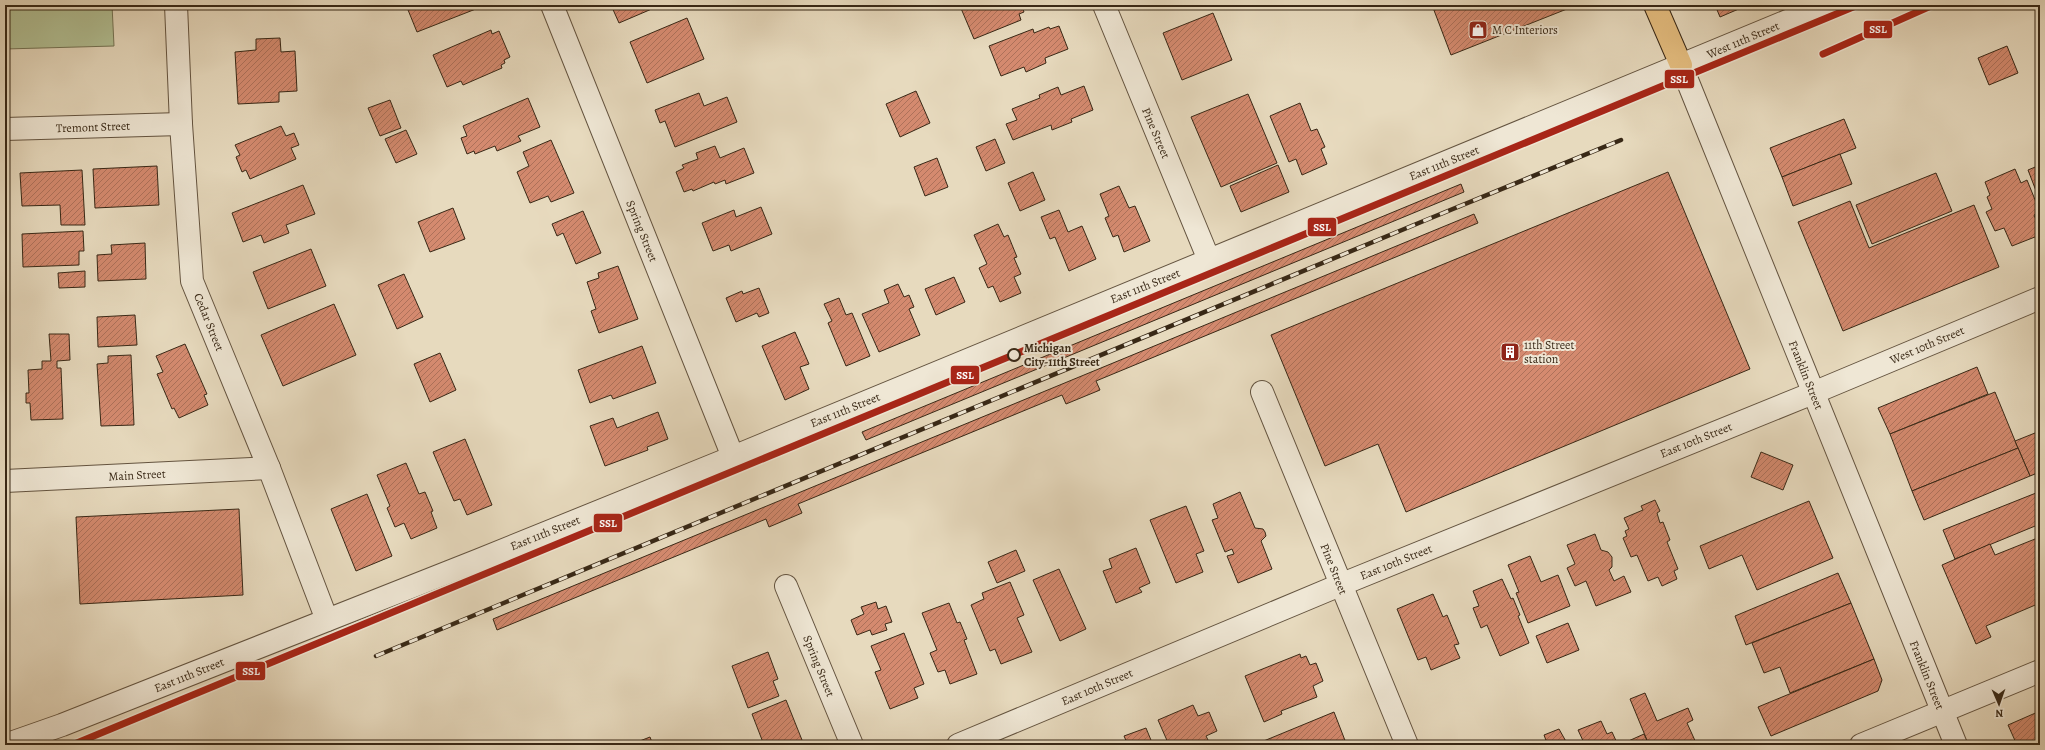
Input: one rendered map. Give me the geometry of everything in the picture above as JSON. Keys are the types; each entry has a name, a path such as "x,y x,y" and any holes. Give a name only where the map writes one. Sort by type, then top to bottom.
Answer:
{"main road":[{"name":"Franklin Street","path":"1655,5 1681,65"}],"street":[{"name":"Cedar Street","path":"176,5 181,124 192,281 269,468 327,620"},
{"name":"Spring Street","path":"552,5 733,457"},
{"name":"Pine Street","path":"1104,5 1209,260"},
{"name":"West 11th Street","path":"1681,65 1826,5"},
{"name":"East 11th Street","path":"5,745 62,725 733,457 1681,65"},
{"name":"Franklin Street","path":"1681,65 1956,745"},
{"name":"Tremont Street","path":"5,129 181,124"},
{"name":"West 10th Street","path":"1813,393 2040,298"},
{"name":"Pine Street","path":"1262,392 1407,745"},
{"name":"East 10th Street","path":"958,745 1340,584 1813,393"},
{"name":"Main Street","path":"5,481 269,468"},
{"name":"Spring Street","path":"786,586 852,745"},
{"path":"1861,745 2040,671"}],"green space":[{"path":"5,5 112,5 114,46 5,49"}],"building":[{"path":"406,5 486,5 417,32"},
{"path":"611,5 661,5 619,23"},
{"path":"1021,5 1024,12 1019,14 1021,20 974,39 960,6"},
{"name":"M C Interiors","path":"1432,5 1577,5 1451,55"},
{"path":"1715,5 1748,5 1720,17"},
{"path":"1213,13 1232,60 1182,80 1163,33"},
{"path":"687,18 704,59 647,83 630,42"},
{"path":"1059,26 1068,49 1045,58 1046,63 1026,72 1024,67 1001,76 989,46 1033,29 1034,33 1049,27 1050,29"},
{"path":"491,30 492,34 499,31 510,57 504,60 505,63 501,65 502,68 463,85 461,81 447,87 433,55"},
{"path":"280,38 281,52 295,51 297,91 279,92 279,102 238,104 235,52 256,50 256,39"},
{"path":"2007,46 2018,73 1989,85 1978,58"},
{"path":"1084,86 1093,110 1071,119 1072,122 1052,130 1051,125 1013,140 1006,124 1017,120 1012,109 1040,98 1039,95 1058,87 1061,95"},
{"path":"916,91 930,123 900,137 886,104"},
{"path":"699,93 704,106 727,97 737,122 675,147 665,121 660,123 655,110"},
{"path":"1248,94 1277,163 1221,187 1191,117"},
{"path":"528,98 540,127 518,136 521,141 497,151 495,146 475,154 474,151 467,154 461,138 467,136 463,126"},
{"path":"390,100 401,128 380,136 368,108"},
{"path":"1300,103 1311,131 1317,129 1325,147 1321,149 1327,164 1302,175 1296,159 1289,162 1270,116"},
{"path":"1844,119 1856,148 1782,177 1770,148"},
{"path":"281,126 286,136 294,133 299,145 291,148 296,159 250,179 246,170 242,172 236,157 240,155 235,145"},
{"path":"406,130 417,154 396,163 385,139"},
{"path":"995,139 1005,163 986,171 976,147"},
{"path":"551,140 574,193 551,202 548,196 530,203 517,172 529,166 523,152"},
{"path":"715,146 720,158 744,148 754,173 726,184 725,180 715,184 714,182 693,191 692,189 684,192 676,172 684,168 682,165 698,159 696,153"},
{"path":"1840,154 1852,184 1793,206 1782,177"},
{"path":"937,158 948,187 925,196 914,167"},
{"path":"1278,165 1289,192 1241,212 1230,186"},
{"path":"2040,165 2040,195 2038,196 2028,170"},
{"path":"157,166 159,205 95,208 93,169"},
{"path":"2015,169 2021,183 2027,180 2040,212 2034,215 2040,229 2040,235 2012,246 2004,228 1995,231 1986,212 1992,209 1987,197 1990,195 1985,182"},
{"path":"82,170 85,225 61,225 60,205 22,206 20,173"},
{"path":"1033,172 1045,200 1020,211 1008,183"},
{"name":"11th Street station","path":"1668,172 1750,369 1406,512 1378,444 1325,466 1271,335"},
{"path":"1936,173 1952,211 1872,244 1856,205"},
{"path":"1461,184 1464,192 866,440 862,432"},
{"path":"303,185 315,214 286,225 289,233 264,243 261,235 243,242 232,213"},
{"path":"1119,186 1129,208 1135,206 1150,241 1124,252 1118,235 1113,237 1105,218 1109,216 1100,194"},
{"path":"1850,201 1869,248 1974,205 1999,267 1843,331 1798,222"},
{"path":"761,207 772,234 731,251 729,245 713,251 702,223 734,210 736,217"},
{"path":"453,208 465,239 430,252 418,222"},
{"path":"1059,210 1068,232 1082,226 1096,259 1069,271 1055,237 1050,239 1041,217"},
{"path":"583,211 601,253 576,264 563,233 557,236 552,224"},
{"path":"1474,214 1478,223 1096,381 1100,390 1066,404 1062,395 798,504 802,513 769,527 766,519 497,630 493,619"},
{"path":"998,224 1004,237 1008,235 1017,257 1014,258 1021,274 1014,277 1021,293 1000,302 993,286 988,288 979,268 987,264 974,235"},
{"path":"83,231 84,251 79,251 79,265 23,267 22,234"},
{"path":"145,243 146,279 98,281 97,255 112,254 111,245"},
{"path":"311,249 326,286 268,309 253,272"},
{"path":"618,266 638,319 599,333 591,311 596,309 587,282 599,278 598,273"},
{"path":"85,271 85,287 59,288 58,273"},
{"path":"404,274 423,317 397,329 378,285"},
{"path":"954,277 965,302 936,315 925,289"},
{"path":"898,284 904,297 909,295 914,307 909,309 920,335 879,352 862,314 889,303 884,290"},
{"path":"759,288 769,313 759,317 757,313 736,322 726,298 742,291 743,294"},
{"path":"839,298 846,315 852,313 870,356 846,366 828,323 832,321 824,304"},
{"path":"334,304 356,355 283,386 261,335"},
{"path":"135,315 137,345 98,347 97,317"},
{"path":"795,332 809,364 800,367 809,389 785,400 762,346"},
{"path":"49,334 69,334 70,360 57,361 57,368 61,368 63,419 31,420 30,403 26,403 26,393 29,393 28,370 42,369 42,361 51,361"},
{"path":"185,344 207,394 204,395 208,405 179,418 174,408 172,409 157,374 163,372 156,356"},
{"path":"642,346 656,383 613,399 611,395 590,403 578,370"},
{"path":"440,353 456,390 430,402 414,364"},
{"path":"131,355 134,425 101,426 97,364 108,363 108,356"},
{"path":"1977,367 1988,394 1890,434 1878,408"},
{"path":"1995,392 2018,448 1912,491 1890,434"},
{"path":"658,412 668,439 647,447 648,450 605,466 590,426 613,418 617,428"},
{"path":"2040,431 2040,472 2030,476 2015,441"},
{"path":"465,439 492,505 467,515 460,499 454,501 433,452"},
{"path":"2018,448 2030,476 1924,520 1912,491"},
{"path":"1761,452 1793,465 1783,490 1751,477"},
{"path":"406,463 419,494 425,492 433,511 431,512 437,528 411,539 404,523 395,527 387,508 390,506 377,475"},
{"path":"1240,492 1255,528 1263,529 1265,532 1266,536 1261,541 1272,569 1238,583 1227,556 1234,554 1232,549 1225,552 1212,520 1218,518 1213,504"},
{"path":"2036,493 2040,504 2040,524 1955,559 1943,530"},
{"path":"367,494 392,556 356,571 331,509"},
{"path":"1655,500 1660,511 1657,513 1660,523 1663,522 1670,540 1667,542 1678,569 1674,571 1677,579 1662,586 1658,577 1648,581 1637,555 1631,557 1623,538 1627,536 1625,531 1629,529 1624,518 1643,510 1641,506"},
{"path":"1809,501 1833,558 1757,590 1742,555 1709,569 1700,546"},
{"path":"1186,506 1204,551 1196,554 1203,572 1176,583 1150,520"},
{"path":"239,509 243,595 80,604 76,517"},
{"path":"1595,534 1601,550 1608,552 1612,557 1612,567 1609,570 1614,581 1624,576 1631,592 1596,606 1586,581 1575,586 1567,568 1575,564 1567,545"},
{"path":"2040,537 2040,603 1986,626 1991,637 1976,644 1942,565 1990,544 1995,555"},
{"path":"1136,548 1150,583 1139,588 1142,592 1116,603 1103,571 1112,568 1109,559"},
{"path":"1016,550 1025,571 997,583 988,562"},
{"path":"1530,556 1541,582 1558,575 1570,606 1528,623 1516,593 1519,592 1508,565"},
{"path":"1059,569 1086,629 1060,641 1033,580"},
{"path":"1838,573 1851,603 1746,645 1735,616"},
{"path":"1502,579 1511,599 1513,598 1520,615 1518,616 1529,643 1500,656 1487,625 1481,628 1473,608 1479,606 1473,591"},
{"path":"1010,582 1024,615 1017,618 1032,652 1001,664 995,649 990,651 971,605 984,599 982,593"},
{"path":"1433,594 1443,617 1447,615 1459,644 1454,645 1460,658 1431,670 1426,657 1418,660 1397,609"},
{"path":"876,602 878,609 886,606 892,622 885,624 887,630 872,635 870,630 857,635 851,620 864,614 861,607"},
{"path":"949,603 957,623 960,622 967,639 964,640 977,674 950,684 945,670 938,672 930,653 937,650 922,613"},
{"path":"1851,603 1874,659 1790,693 1780,667 1764,673 1752,643"},
{"path":"1568,623 1579,650 1547,663 1536,636"},
{"path":"904,633 924,684 914,688 918,698 890,709 875,672 881,670 871,646"},
{"path":"768,652 778,679 773,681 779,696 748,708 732,666"},
{"path":"1300,654 1301,658 1306,656 1310,665 1316,663 1323,681 1313,686 1317,697 1281,711 1282,714 1264,722 1245,676"},
{"path":"1874,659 1882,680 1878,691 1771,736 1758,707"},
{"path":"1645,693 1657,721 1688,708 1693,720 1687,723 1697,745 1649,745 1630,699"},
{"path":"786,700 804,745 764,745 752,714"},
{"path":"1193,705 1198,716 1209,712 1217,731 1206,736 1210,744 1169,745 1158,720"},
{"path":"2040,711 2040,743 2035,745 2017,745 2008,725"},
{"path":"1334,712 1346,743 1341,745 1254,745"},
{"path":"1601,721 1607,734 1612,732 1618,745 1585,745 1578,730"},
{"path":"1146,728 1153,745 1128,745 1124,736"},
{"path":"1559,729 1568,745 1543,745 1547,743 1544,735"},
{"path":"1644,734 1649,745 1625,745 1624,743"},
{"path":"650,737 653,745 632,745 632,744"}],"railway":[{"path":"363,624 1609,109"},
{"path":"376,656 1621,140"}],"transit line":[{"name":"SSL","path":"72,745 1858,5"},
{"name":"SSL","path":"1823,54 1933,5"}],"place":[{"name":"M C Interiors","path":"1478,30"},
{"name":"11th Street station","path":"1510,352"},
{"name":"Michigan City-11th Street","path":"1014,355"}]}
